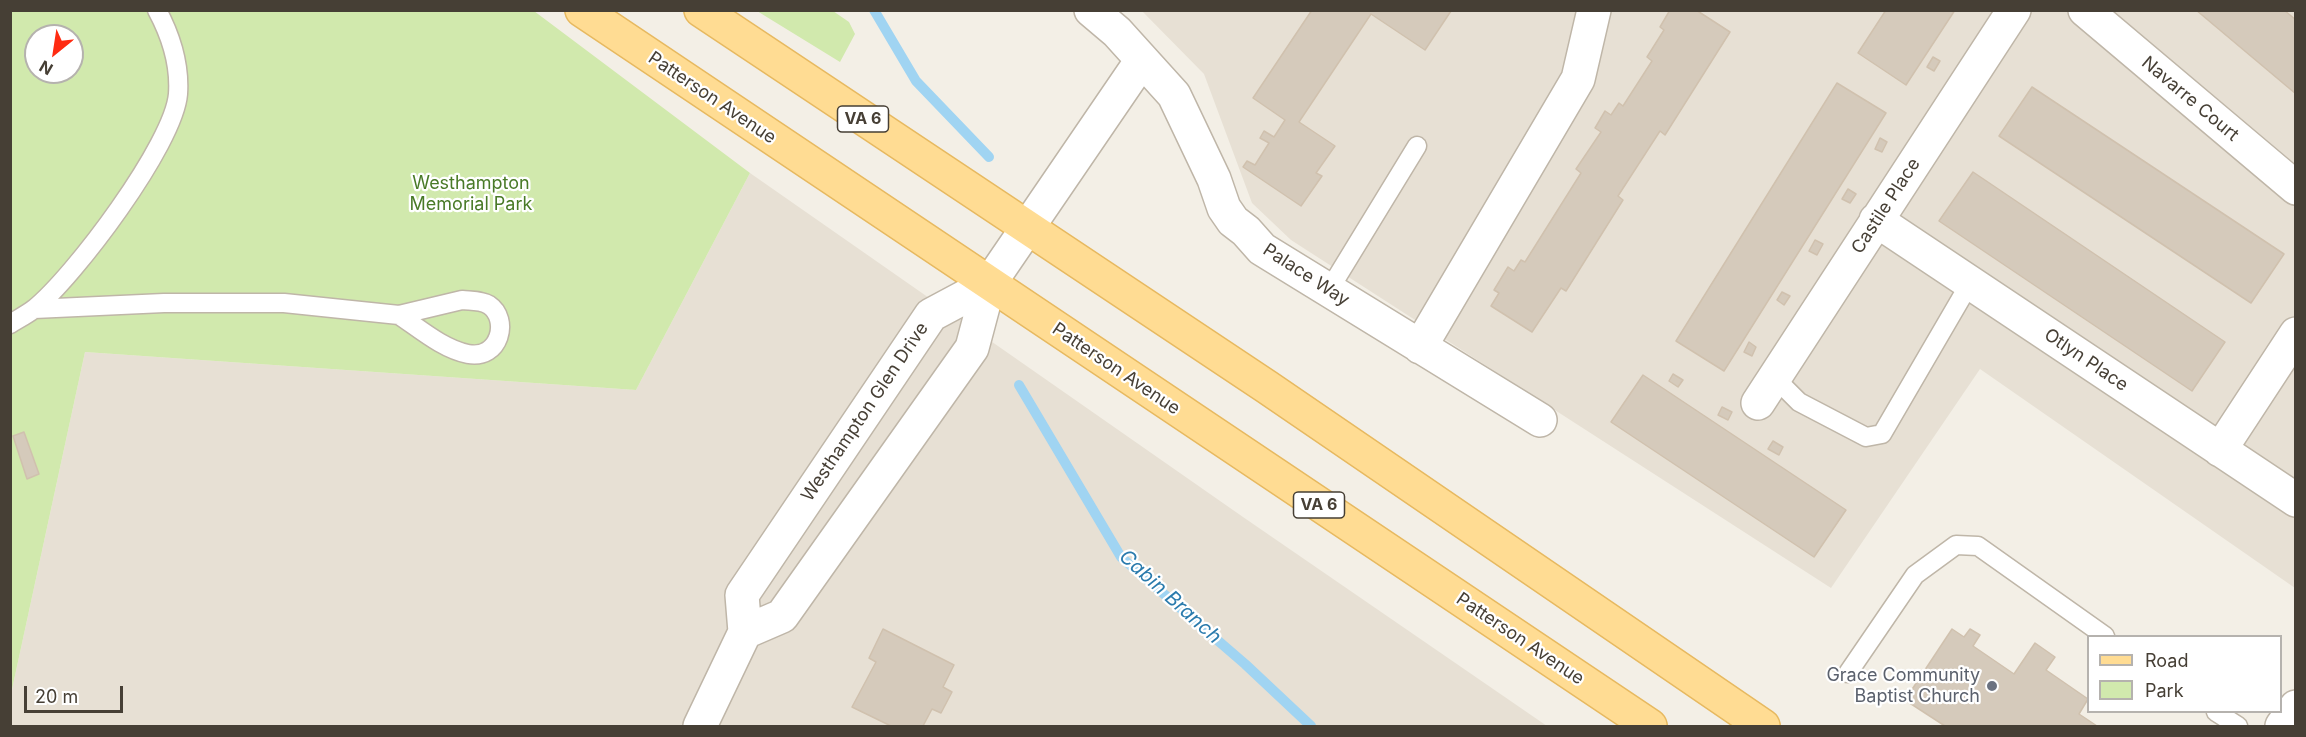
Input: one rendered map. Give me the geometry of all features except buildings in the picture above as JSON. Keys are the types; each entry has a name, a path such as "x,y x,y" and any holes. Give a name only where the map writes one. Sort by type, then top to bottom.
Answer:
{"main road":[{"name":"Patterson Avenue","path":"582,10 1650,726"},
{"name":"VA 6","path":"700,10 1267,387 1763,726"}],"street":[{"name":"Palace Way","path":"1091,10 1117,32 1174,95 1214,178 1224,208 1233,221 1246,231 1262,249 1540,420"},
{"path":"1420,347 1578,79 1594,10"},
{"name":"Castile Place","path":"1766,390 2014,10"},
{"name":"Navarre Court","path":"2085,10 2295,188"},
{"path":"700,726 745,632 782,616 972,348 989,284 1142,60"},
{"name":"Otlyn Place","path":"1876,220 2295,500"},
{"name":"Westhampton Glen Drive","path":"745,632 742,595 931,315 989,284"},
{"path":"2220,450 2295,334"},
{"path":"2282,726 2295,706"}],"lane":[{"path":"10,324 34,309 81,258 132,190 159,147 172,118 178,94 176,61 167,29 157,10"},
{"path":"1329,290 1417,146"},
{"path":"1766,390 1799,402 1866,437 1882,434 1970,283"},
{"path":"34,309 164,303 284,303 399,315 462,300 482,301 491,306 498,317 500,337 494,347 485,353 468,354 436,340 399,315"},
{"path":"1848,673 1915,575 1956,545 1978,546 2104,635"},
{"path":"2219,713 2238,726"}],"shaded area":[{"path":"1142,11 2295,11 2295,588 1980,369 1831,588 1291,240 1252,203 1204,74"},
{"path":"750,173 1547,726 11,726 11,694 85,352 636,390"}],"green space":[{"name":"Westhampton Memorial Park","path":"11,11 534,11 750,173 636,390 85,352 11,694"},
{"path":"757,11 833,11 849,22 855,34 840,62"}],"waterway":[{"name":"Cabin Branch","path":"874,10 916,81 989,157"},
{"name":"Cabin Branch","path":"1019,385 1121,557 1245,664 1311,726"}],"place":[{"name":"Grace Community Baptist Church","path":"1992,686"}]}
